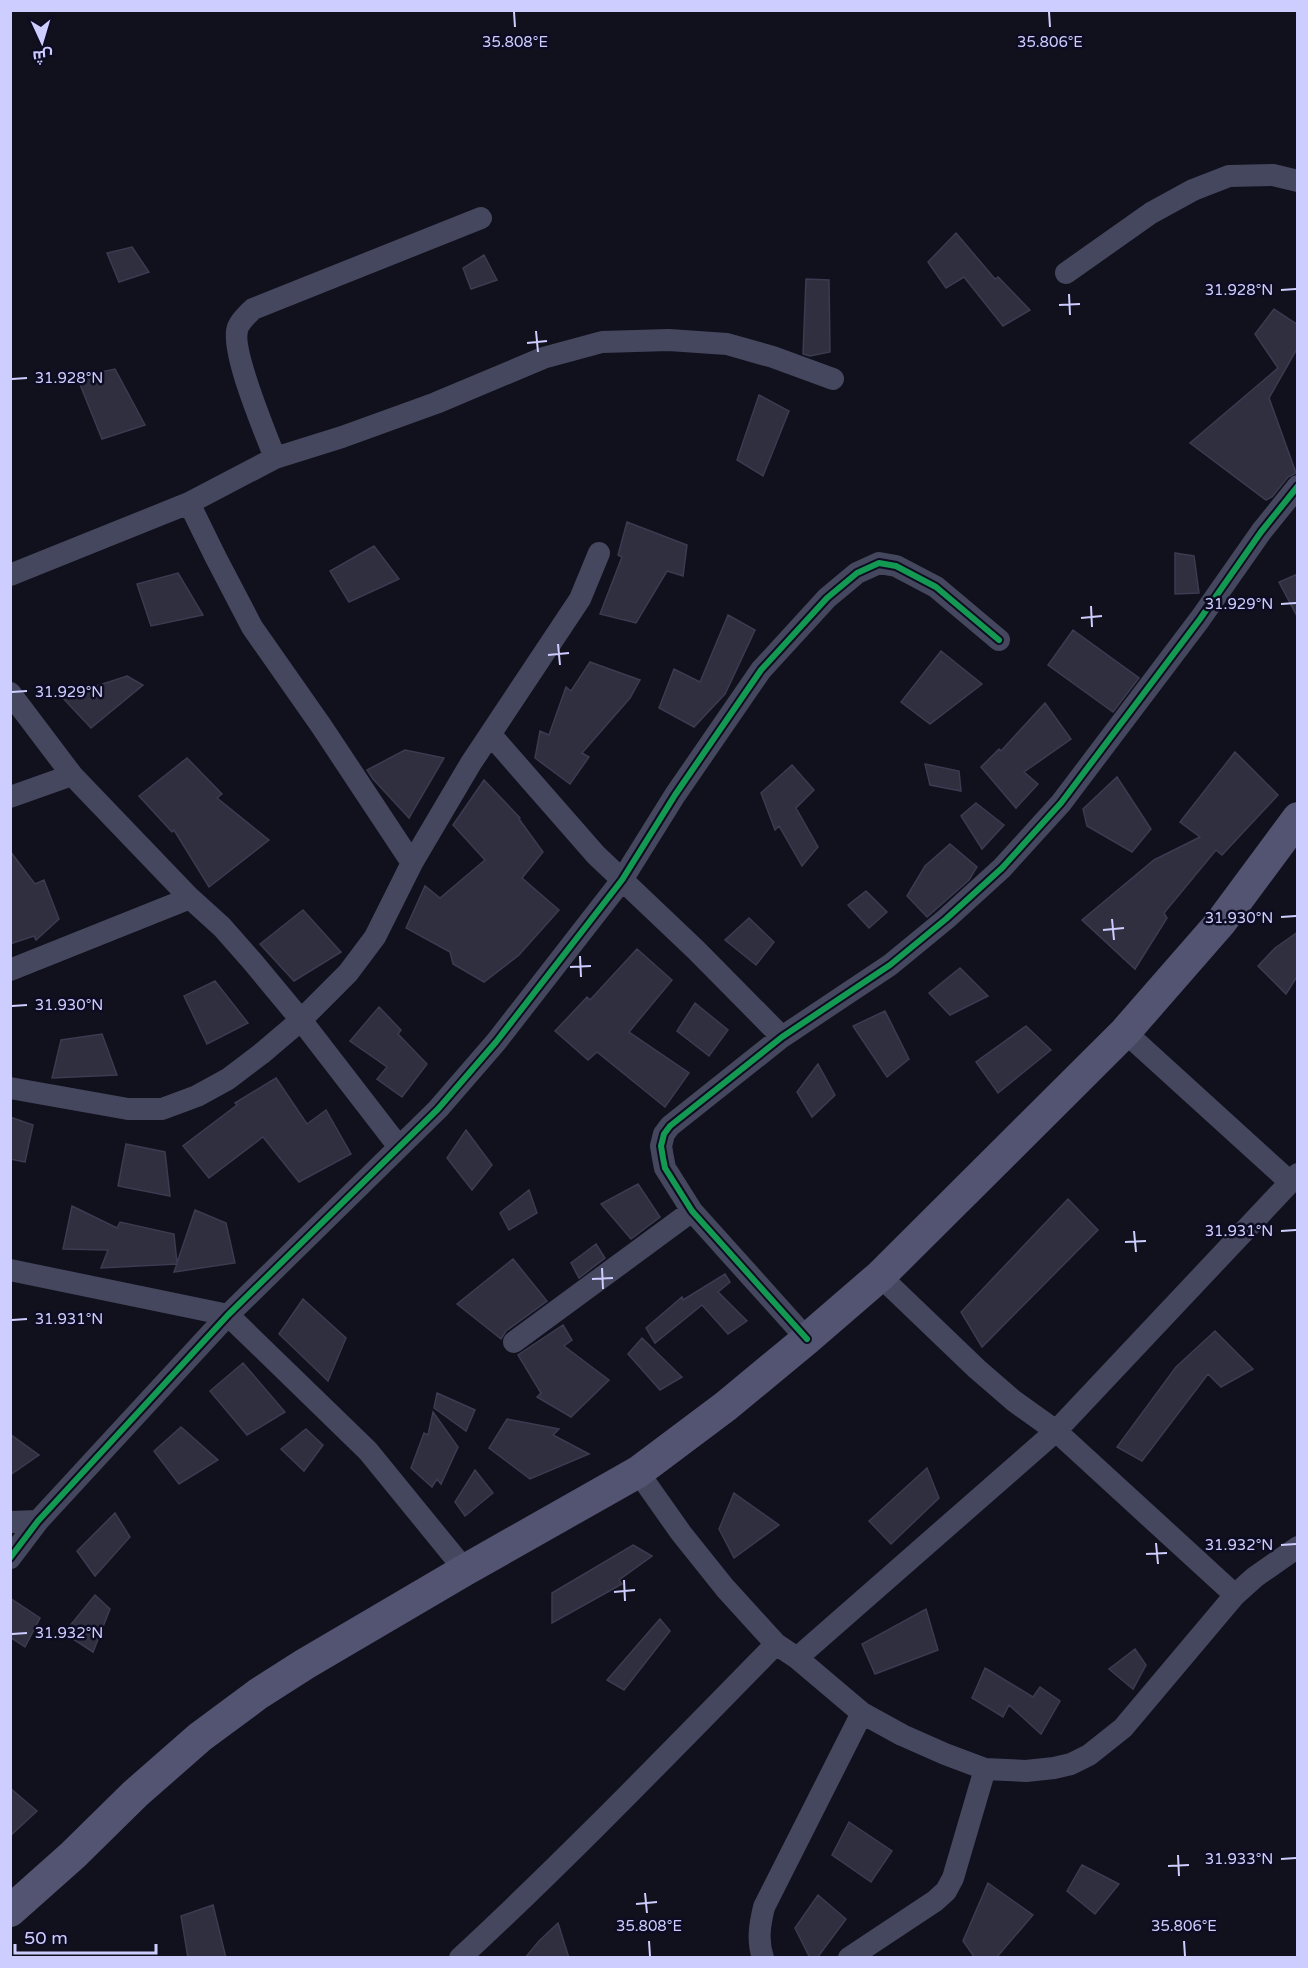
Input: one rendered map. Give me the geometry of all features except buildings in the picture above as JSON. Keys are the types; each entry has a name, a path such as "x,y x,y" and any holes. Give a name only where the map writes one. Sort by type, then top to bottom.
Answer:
{"main road":[{"path":"10,1911 73,1855 135,1794 210,1730 258,1694 465,1570 638,1472 726,1406 807,1339 880,1276 1125,1032 1221,922 1298,818"}],"street":[{"path":"1066,273 1151,213 1193,190 1229,176 1274,175 1298,181"},
{"path":"275,458 248,384 236,338 238,326 243,319 253,309 481,218"},
{"path":"10,575 189,503 275,458 436,403 543,358 602,342 669,340 727,344 773,357 833,379"},
{"path":"807,1339 692,1210 665,1168 662,1146 664,1134 670,1126 782,1037 890,965 946,920 1002,868 1061,803 1200,619 1261,532 1298,486"},
{"path":"189,503 252,627 322,727 412,863"},
{"path":"10,1088 128,1109 162,1110 197,1096 228,1079 301,1020 348,973 375,938 412,863 471,763 580,599 599,553"},
{"path":"10,1558 38,1521 228,1315 438,1109 496,1042 622,880 675,795 761,670 827,598 857,573 879,563 896,566 936,587 999,640"},
{"path":"10,693 72,775 190,898 222,927 301,1020 399,1147"},
{"path":"491,735 597,855 782,1037"},
{"path":"10,797 72,775"},
{"path":"10,970 190,898"},
{"path":"796,1658 1056,1431 1294,1178 1125,1032"},
{"path":"514,1342 692,1210"},
{"path":"10,1270 228,1315 368,1451 465,1570"},
{"path":"880,1276 977,1369 1014,1401 1056,1431 1235,1595"},
{"path":"638,1472 681,1533 776,1644 862,1713 902,1735 985,1769 1026,1771 1054,1768 1071,1764 1089,1755 1123,1728 1235,1595 1255,1577 1298,1547"},
{"path":"10,1522 38,1521"},
{"path":"460,1958 567,1856 776,1644"},
{"path":"763,1958 759,1943 759,1929 764,1907 862,1713"},
{"path":"849,1958 935,1901 946,1891 953,1878 985,1769"}],"cycle path":[{"path":"807,1339 692,1211 665,1168 661,1146 664,1134 670,1126 782,1037 890,965 946,919 1002,868 1061,803 1200,619 1261,532 1298,486"},
{"path":"10,1558 38,1521 228,1315 438,1109 496,1042 622,880 675,795 761,670 827,598 857,573 879,563 896,566 936,587 999,640"}]}
